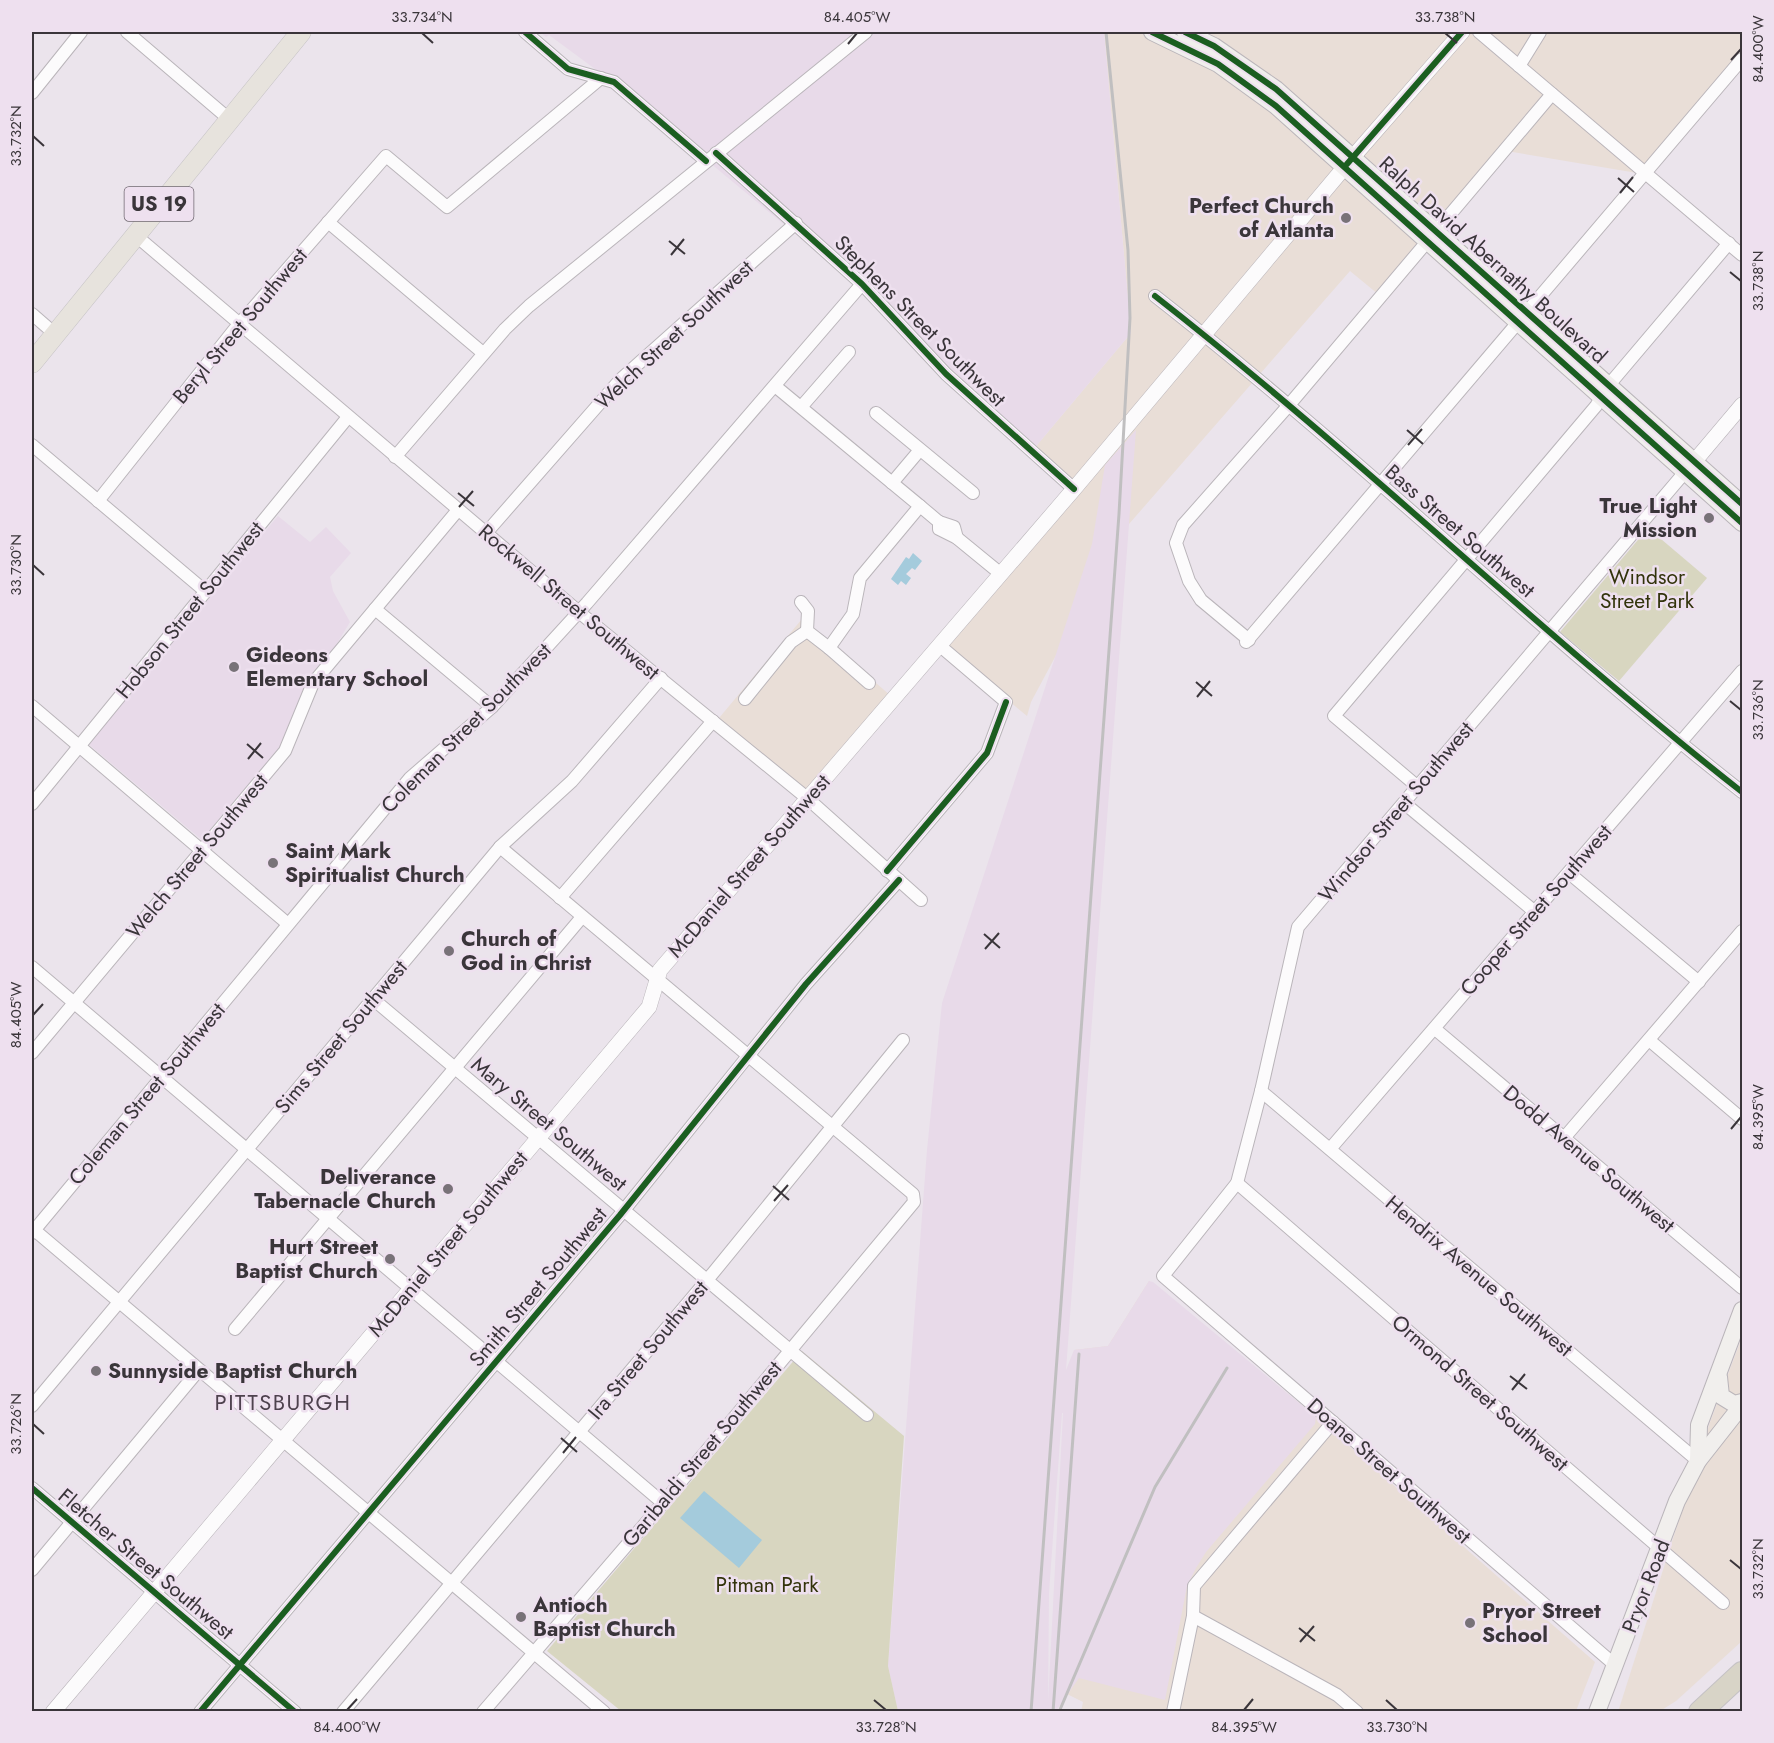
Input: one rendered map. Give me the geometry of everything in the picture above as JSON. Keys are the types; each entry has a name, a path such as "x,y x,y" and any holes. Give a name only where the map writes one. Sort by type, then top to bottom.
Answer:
{"highway":[{"path":"1700,1712 1743,1673"}],"main road":[{"name":"US 19","path":"32,363 134,234 301,32"},
{"name":"Ralph David Abernathy Boulevard","path":"1152,32 1201,55 1238,78 1349,162"},
{"name":"Ralph David Abernathy Boulevard","path":"1185,32 1214,46 1276,89 1349,162 1690,466 1743,523"},
{"name":"Ralph David Abernathy Boulevard","path":"1690,466 1743,504"},
{"path":"1698,1461 1699,1425 1743,1310"},
{"path":"1719,1373 1721,1396 1734,1404 1743,1403"},
{"name":"Pryor Road","path":"1597,1712 1677,1501 1698,1461 1743,1403"}],"street":[{"path":"32,93 81,32"},
{"path":"126,32 229,119"},
{"name":"Stephens Street Southwest","path":"525,32 568,69 614,82 796,223 862,284 946,374 1074,489"},
{"path":"395,457 483,353 529,306 866,32"},
{"name":"McDaniel Street Southwest","path":"53,1712 649,1007 660,970 1074,489 1349,162 1462,32"},
{"path":"1479,32 1743,255"},
{"path":"1519,66 1540,32"},
{"path":"1552,94 1289,405 1183,525 1176,543 1189,581 1201,600 1247,641 1382,486 1743,59"},
{"name":"Beryl Street Southwest","path":"98,501 239,324 386,156 447,207 601,78"},
{"path":"328,222 483,353"},
{"name":"Welch Street Southwest","path":"486,533 620,380 796,223"},
{"name":"Rockwell Street Southwest","path":"134,234 579,612 807,798 921,900"},
{"path":"1418,787 1334,716 1467,560 1729,243"},
{"name":"Coleman Street Southwest","path":"32,1230 410,778 492,707 579,612 780,389 862,284"},
{"name":"Bass Street Southwest","path":"1155,296 1289,405 1680,743 1743,792"},
{"path":"32,314 55,334"},
{"path":"802,406 849,352"},
{"path":"780,389 939,522 939,529 957,538 1001,574"},
{"name":"Windsor Street Southwest","path":"1164,1276 1237,1183 1261,1091 1298,927 1743,405"},
{"path":"876,413 919,451 973,493"},
{"name":"Hobson Street Southwest","path":"32,804 348,417"},
{"path":"32,445 205,591"},
{"path":"892,483 919,451"},
{"path":"829,648 853,614 860,579 920,506"},
{"name":"Welch Street Southwest","path":"32,1053 285,751 313,683 458,510"},
{"path":"801,602 808,611 807,631"},
{"path":"375,609 492,707"},
{"path":"807,631 869,683"},
{"path":"745,699 791,642 807,631"},
{"path":"887,871 987,753 1006,702 939,645"},
{"name":"Cooper Street Southwest","path":"1330,1149 1743,671"},
{"name":"Sims Street Southwest","path":"32,1406 500,847 572,781 661,678"},
{"path":"32,706 288,924"},
{"path":"560,898 713,721"},
{"path":"1404,803 1535,912"},
{"path":"500,847 834,1127"},
{"path":"1569,873 1699,982"},
{"name":"Smith Street Southwest","path":"200,1712 625,1209 806,984 899,880"},
{"path":"235,1329 582,917"},
{"path":"1564,1138 1743,931"},
{"path":"32,967 663,1503"},
{"name":"Mary Street Southwest","path":"373,999 867,1415"},
{"name":"Dodd Avenue Southwest","path":"1435,1029 1743,1288"},
{"name":"Ira Street Southwest","path":"343,1712 707,1280 903,1040"},
{"path":"1649,1040 1743,1119"},
{"name":"Hendrix Avenue Southwest","path":"1261,1091 1698,1461"},
{"name":"Garibaldi Street Southwest","path":"483,1712 663,1503 914,1202 913,1194 834,1127"},
{"name":"Ormond Street Southwest","path":"1237,1183 1723,1603"},
{"path":"32,1230 604,1712"},
{"name":"Doane Street Southwest","path":"1164,1276 1615,1665"},
{"path":"32,1570 198,1371"},
{"path":"1173,1712 1193,1616 1194,1586 1333,1422"},
{"name":"Fletcher Street Southwest","path":"32,1488 295,1712"},
{"path":"1193,1616 1337,1695 1357,1711"}],"shaded area":[{"path":"540,32 1104,32 1131,333 1032,451 857,285 610,80 549,35 546,37"},
{"path":"1104,32 1742,32 1742,62 1649,175 1501,150 1384,299 1350,271 1122,532 1031,702 1027,716 937,642 1069,492 1032,451 1131,333"},
{"path":"1136,430 1066,1370 1074,1350 1108,1346 1149,1281 1316,1417 1315,1424 1206,1552 1196,1568 1187,1586 1165,1700 1079,1678 1056,1711 898,1711 888,1666 927,1150 942,1003 1092,544 1105,465","holes":["1063,1413 1048,1702 1049,1593"]},
{"name":"Gideons Elementary School","path":"278,516 310,542 326,527 351,553 330,577 333,591 350,622 335,647 309,680 280,747 202,840 86,742"},
{"path":"802,619 891,696 804,799 714,724"},
{"path":"1149,1281 1316,1417 1595,1662 1576,1711 1081,1712 1083,1702 1067,1694 1056,1711 1048,1712 1074,1350 1108,1346"},
{"path":"1742,1337 1742,1641 1676,1701 1660,1711 1618,1712 1709,1425"}],"green space":[{"name":"Windsor Street Park","path":"1648,528 1707,578 1619,681 1560,632"},
{"name":"Pitman Park","path":"802,1351 904,1436 888,1666 898,1711 621,1711 547,1651"}],"water":[{"path":"913,553 922,561 915,570 912,568 906,574 911,578 906,585 901,581 898,585 891,579 906,557 909,559"},
{"path":"704,1491 762,1540 739,1568 680,1518"}],"railway":[{"path":"1031,1712 1119,514 1130,318 1128,250 1106,32"},
{"path":"1053,1712 1079,1354"},
{"path":"1059,1712 1155,1487 1227,1368"}],"cycle path":[{"path":"525,32 568,69 614,82 706,161"},
{"path":"1152,32 1218,64 1276,106 1742,523"},
{"path":"1185,32 1214,46 1276,89 1742,504"},
{"path":"1347,164 1462,32"},
{"path":"716,153 862,284 946,374 1074,489"},
{"path":"1155,296 1304,418 1594,670 1742,792"},
{"path":"887,871 987,753 1006,702"},
{"path":"200,1712 620,1215 806,984 899,880"},
{"path":"32,1488 295,1712"}],"place":[{"name":"Perfect Church of Atlanta","path":"1346,218"},
{"name":"True Light Mission","path":"1709,518"},
{"name":"Gideons Elementary School","path":"234,667"},
{"name":"Saint Mark Spiritualist Church","path":"273,863"},
{"name":"Church of God in Christ","path":"449,951"},
{"name":"Deliverance Tabernacle Church","path":"448,1189"},
{"name":"Hurt Street Baptist Church","path":"390,1259"},
{"name":"Sunnyside Baptist Church","path":"96,1371"},
{"name":"Antioch Baptist Church","path":"521,1617"},
{"name":"Pryor Street School","path":"1470,1623"}],"district":[{"name":"PITTSBURGH","path":"283,1402"}]}
